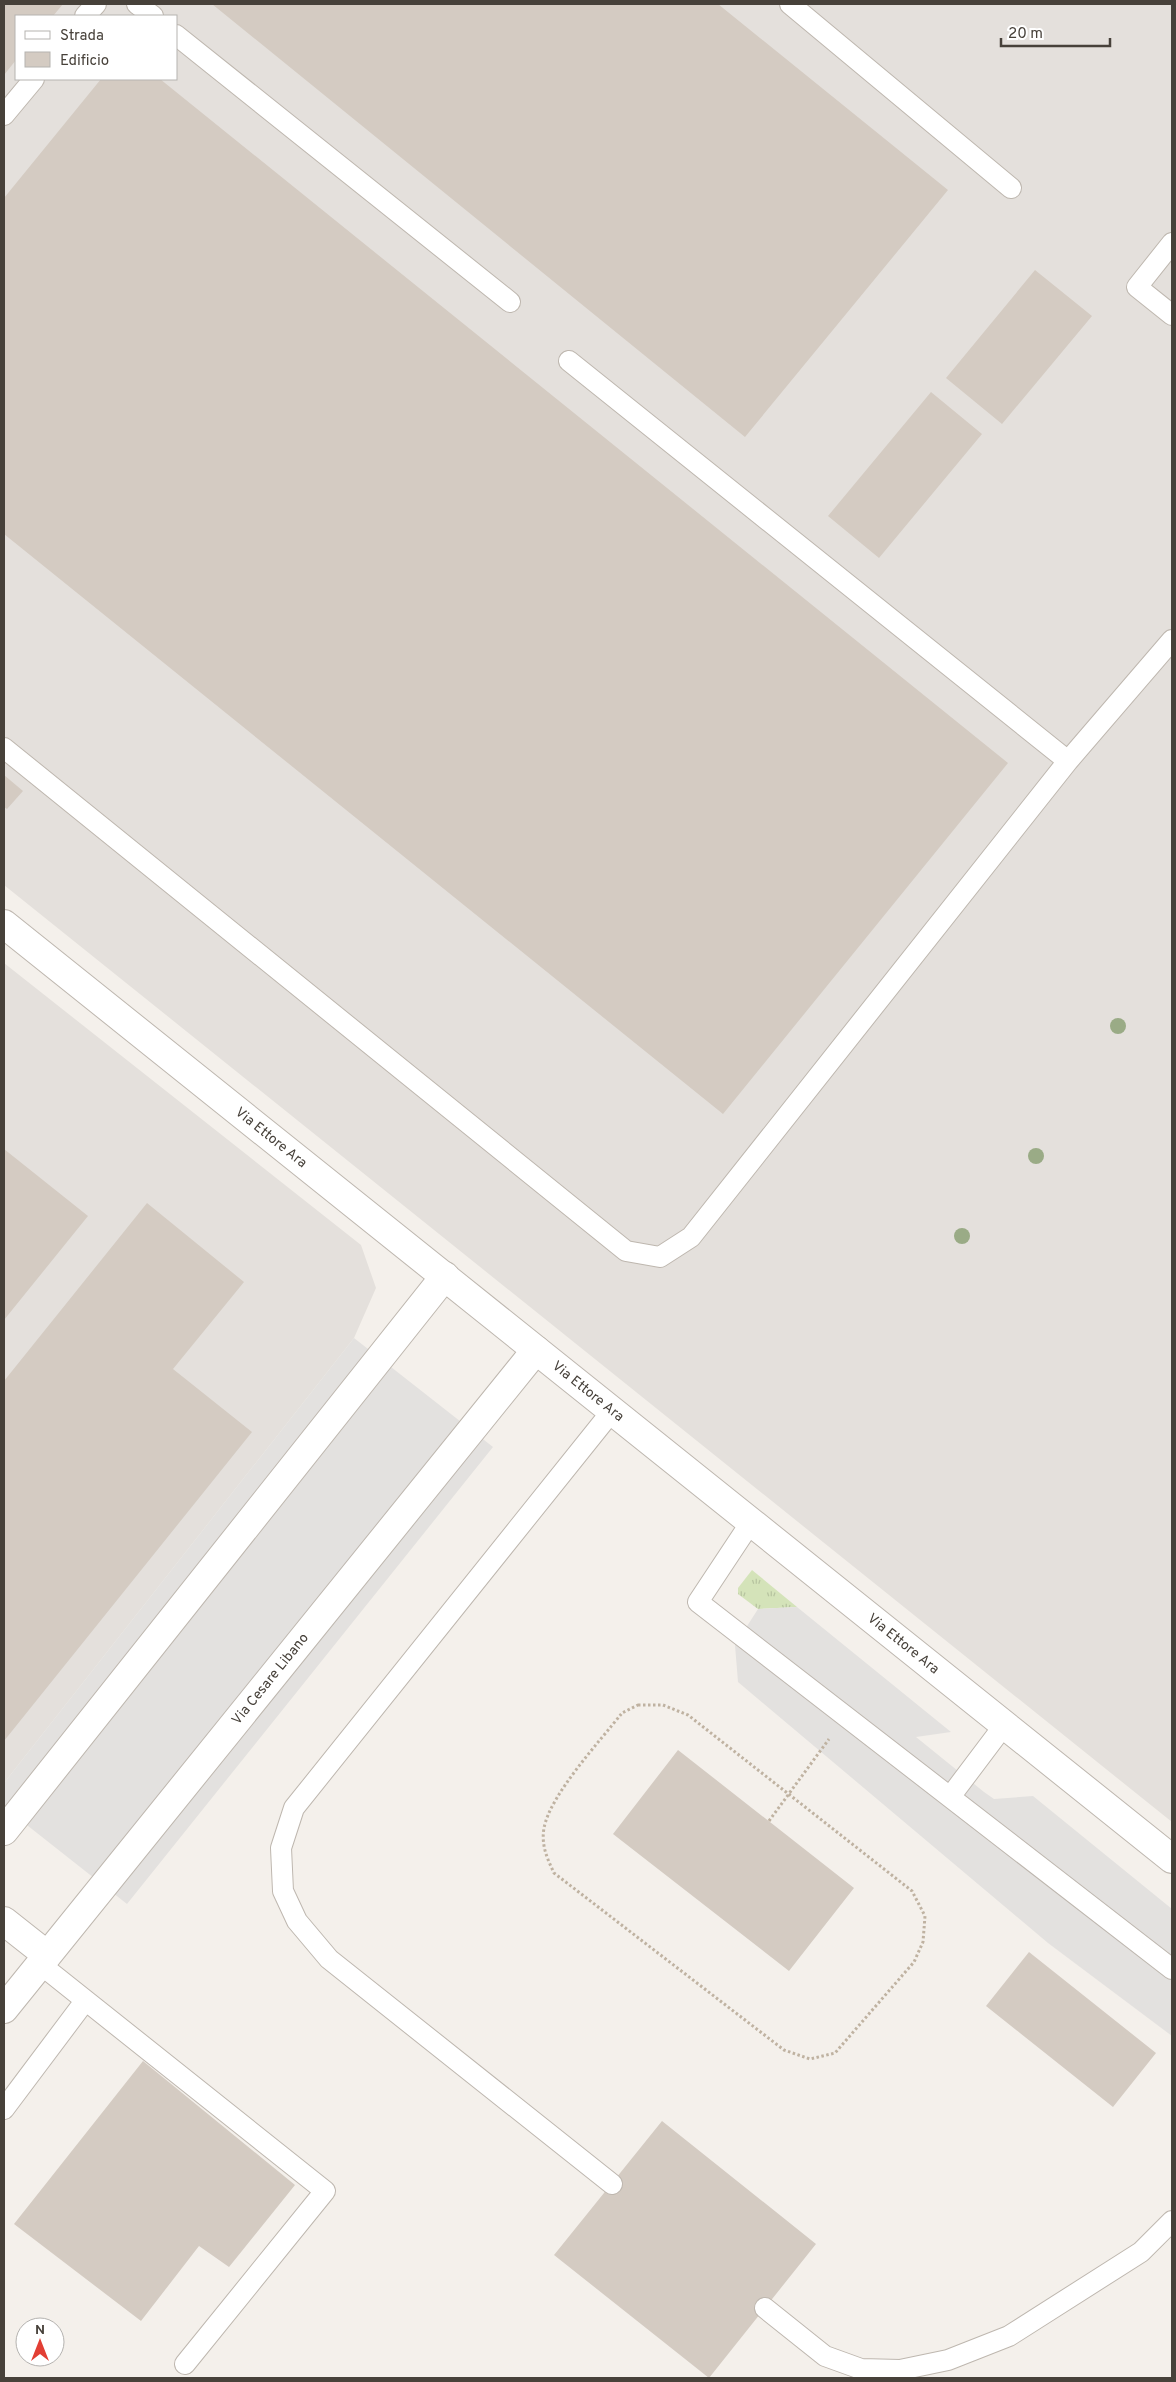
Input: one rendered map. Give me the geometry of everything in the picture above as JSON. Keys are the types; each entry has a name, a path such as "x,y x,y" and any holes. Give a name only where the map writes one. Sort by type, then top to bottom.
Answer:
{"street":[{"name":"Via Ettore Ara","path":"4,924 1172,1859"},
{"path":"4,1831 444,1276"},
{"name":"Via Cesare Libano","path":"4,2009 536,1350"},
{"path":"4,1921 43,1960"}],"lane":[{"path":"86,15 96,4"},
{"path":"137,4 152,15"},
{"path":"790,4 1011,188"},
{"path":"178,37 510,302"},
{"path":"4,115 33,80"},
{"path":"1172,243 1137,287 1172,315"},
{"path":"569,361 1068,762"},
{"path":"4,748 626,1251 660,1257 691,1238 1068,762 1172,640"},
{"path":"612,1410 299,1801 294,1808 281,1848 283,1891 297,1921 329,1959 612,2184"},
{"path":"751,1522 698,1602 1172,1969"},
{"path":"950,1797 1004,1724"},
{"path":"43,1960 86,2001 326,2191 185,2364"},
{"path":"4,2109 86,2001"},
{"path":"766,2308 825,2356 861,2369 900,2370 948,2360 1009,2336 1141,2252 1172,2220"}],"path":[{"path":"638,1705 664,1705 688,1715 788,1794 912,1891 925,1916 923,1942 914,1962 835,2053 810,2059 784,2050 554,1872 544,1850 544,1828 552,1802 622,1714 638,1705"},
{"path":"769,1821 846,1716"}],"shaded area":[{"path":"4,4 1172,4 1172,1822 4,885"},
{"path":"4,963 361,1245 376,1288 354,1338 4,1783"},
{"path":"354,1338 493,1447 127,1904 4,1807 4,1783"},
{"path":"797,1607 951,1732 916,1737 984,1792 994,1799 1033,1796 1172,1909 1172,2036 1048,1943 738,1682 735,1645 758,1609"}],"green space":[{"path":"752,1570 797,1607 758,1609 738,1594 738,1588"}],"building":[{"path":"4,4 63,4 54,15 15,15 15,61 4,75"},
{"path":"212,4 718,4 948,190 745,437"},
{"path":"100,80 161,80 1008,763 723,1114 4,534 4,198"},
{"path":"1035,270 1092,316 1002,424 946,378"},
{"path":"931,392 982,434 879,558 828,516"},
{"path":"4,775 23,791 7,809 4,807"},
{"path":"4,1149 88,1216 4,1320"},
{"path":"147,1203 244,1282 173,1369 252,1432 4,1741 4,1381"},
{"path":"678,1750 854,1888 789,1971 613,1834"},
{"path":"1029,1952 1156,2053 1113,2107 986,2006"},
{"path":"143,2061 295,2185 229,2267 199,2246 141,2321 14,2224"},
{"path":"662,2121 816,2244 709,2378 554,2255"}]}
